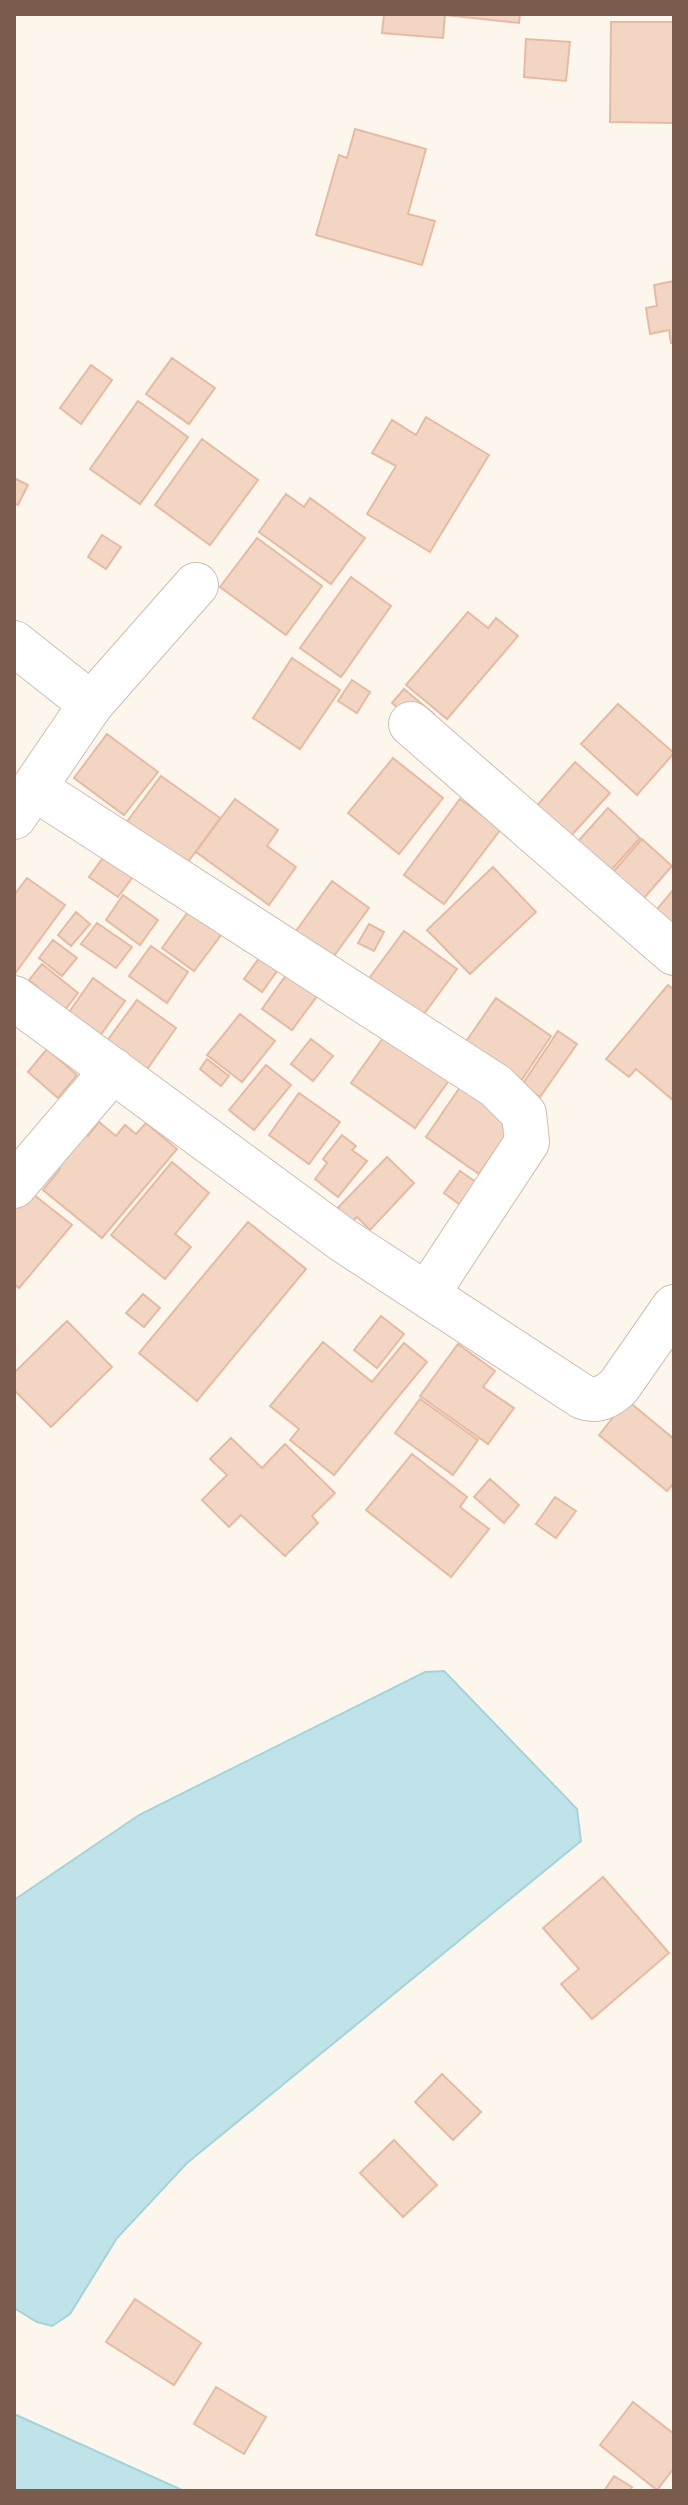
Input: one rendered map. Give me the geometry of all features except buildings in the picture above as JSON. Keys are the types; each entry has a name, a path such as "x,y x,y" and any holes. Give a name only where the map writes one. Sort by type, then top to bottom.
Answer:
{"street":[{"path":"196,585 91,704 24,802 496,1086 524,1114 527,1142 427,1294"},
{"path":"14,643 91,704"},
{"path":"411,724 674,953"},
{"path":"14,998 343,1240 590,1400 609,1395 619,1386 674,1307"},
{"path":"14,1186 113,1070"}],"water":[{"path":"444,1671 577,1809 581,1841 187,2163 117,2238 70,2314 52,2326 37,2322 14,2308 14,1900 139,1815 425,1672"},
{"path":"14,2414 184,2491 14,2491"}]}
